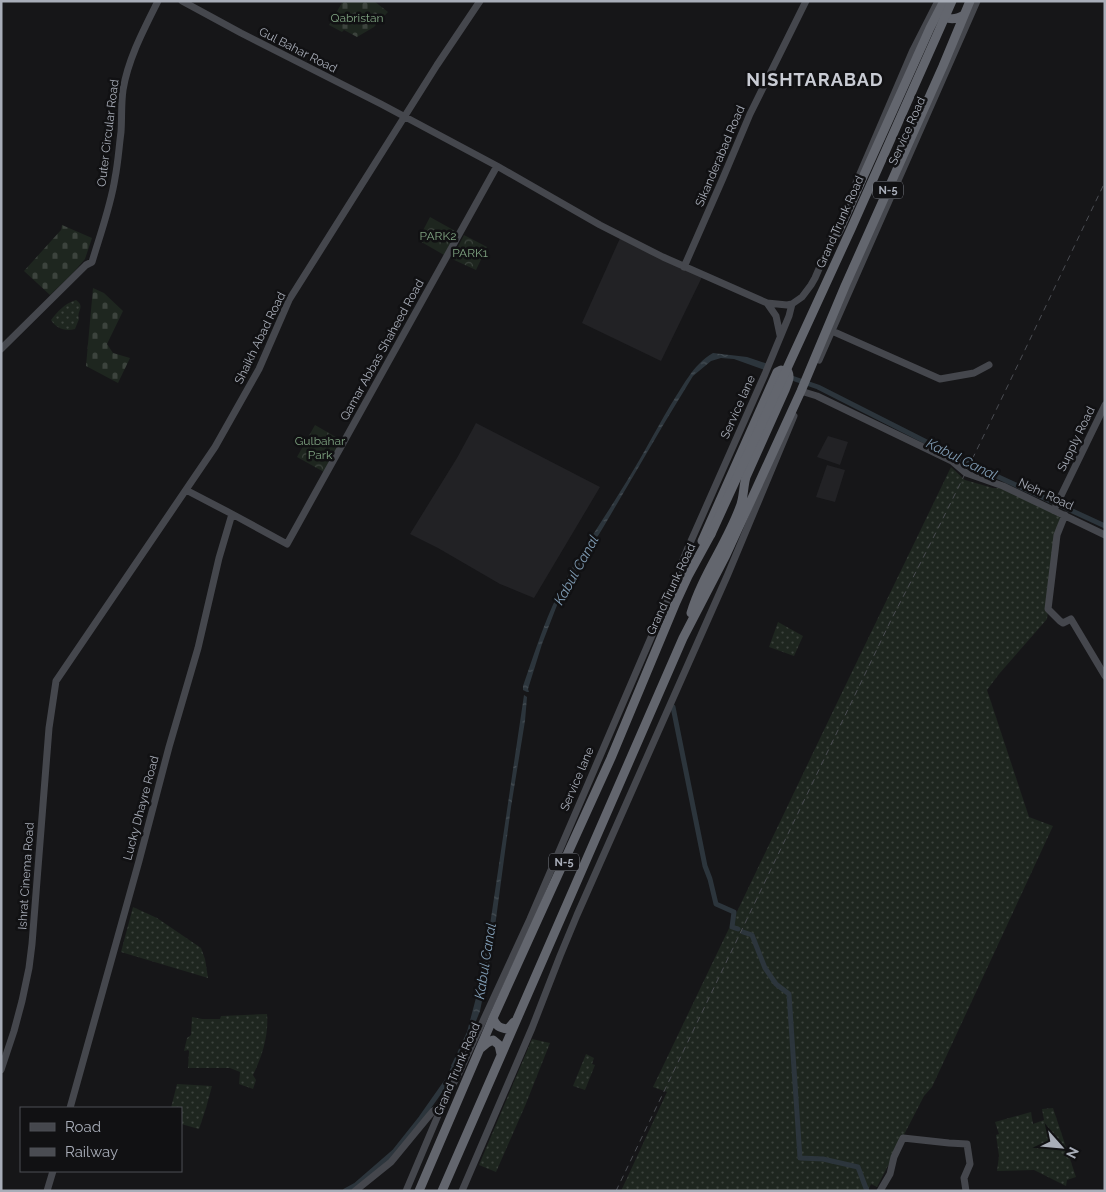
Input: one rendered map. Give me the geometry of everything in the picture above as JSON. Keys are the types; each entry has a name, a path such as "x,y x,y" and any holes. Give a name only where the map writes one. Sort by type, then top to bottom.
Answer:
{"highway":[{"name":"Grand Trunk Road","path":"419,1191 493,1018 611,758 672,600 688,576 711,534 843,248 952,1"},
{"name":"N-5","path":"442,1191 683,638 738,539 804,390 849,277 940,75 970,1"},
{"path":"940,4 941,14 952,20 956,20 964,15"},
{"path":"832,238 842,224 940,4"},
{"path":"932,22 937,20 946,21 957,32"},
{"path":"683,638 692,607 741,506 746,477 789,380 788,372 779,370 775,378 688,576"},
{"path":"493,1018 498,1027 508,1029 515,1020"},
{"path":"479,1050 487,1042 493,1040 499,1045 501,1055"}],"main road":[{"name":"Outer Circular Road","path":"1,349 86,265 92,262 115,179 121,132 123,91 131,59 158,1"},
{"name":"Gul Bahar Road","path":"182,1 497,166 600,225 662,257 767,303"},
{"name":"Shaikh Abad Road","path":"56,681 215,447 259,369 289,300 480,1"},
{"name":"Sikanderabad Road","path":"684,267 750,114 806,1"},
{"name":"Service Road","path":"808,379 832,331 977,1"},
{"path":"767,303 792,304 802,297 811,286 913,50 940,4"},
{"name":"Qamar Abbas Shaheed Road","path":"232,514 288,544 497,166"},
{"path":"767,303 776,316 780,336"},
{"name":"Service lane","path":"406,1191 442,1106 515,952 600,754 672,600 687,550 769,365 792,304"},
{"path":"832,331 940,379 974,374 989,366"},
{"name":"Nehr Road","path":"804,390 952,461 966,473 1003,486 1105,535"},
{"name":"Supply Road","path":"1054,510 1105,405"},
{"path":"186,490 232,514"},
{"name":"Lucky Dhayre Road","path":"70,1107 171,739 198,648 218,558 232,514"},
{"path":"1065,515 1056,535 1048,609 1063,623 1071,619 1105,676"},
{"path":"462,1191 532,1028 580,906 706,624 738,539"},
{"name":"Ishrat Cinema Road","path":"1,1070 14,1031 29,968 48,728 56,681"},
{"path":"600,754 611,758"},
{"path":"355,1191 391,1162 433,1111 442,1106"},
{"path":"880,1191 890,1174 894,1157 904,1138 967,1144 970,1164 964,1178 966,1191"},
{"path":"48,1191 53,1172"}],"shaded area":[{"path":"621,236 703,275 661,361 582,323"},
{"path":"476,423 600,487 534,598 500,584 410,534 457,458"},
{"path":"828,436 848,442 840,465 817,457"},
{"path":"827,465 845,470 835,502 816,497"}],"green space":[{"name":"Qabristan","path":"343,1 374,1 388,12 374,27 357,37 329,25"},
{"name":"PARK2","path":"430,217 457,232 444,255 418,240"},
{"path":"62,225 92,238 85,259 50,295 24,271 61,230"},
{"name":"PARK1","path":"464,235 487,247 476,270 452,259"},
{"path":"93,288 104,293 123,311 107,344 113,353 130,358 118,383 86,366"},
{"path":"76,300 81,307 75,329 64,330 55,325 51,320 53,317 65,306"},
{"name":"Gulbahar Park","path":"315,425 341,440 324,472 297,457"},
{"path":"951,467 965,480 999,488 1065,515 1057,535 1047,619 987,690 1029,817 1053,826 932,1087 924,1096 877,1187 871,1184 868,1191 621,1191 667,1092 653,1087"},
{"path":"778,622 803,636 794,656 769,647"},
{"path":"133,907 157,918 201,948 208,978 121,952"},
{"path":"267,1014 266,1038 253,1075 256,1080 253,1089 239,1084 240,1072 230,1068 188,1068 189,1051 184,1051 187,1038 191,1035 192,1017 220,1019 221,1016"},
{"path":"532,1039 550,1043 496,1172 479,1165"},
{"path":"586,1054 594,1058 592,1064 595,1065 585,1090 573,1086"},
{"path":"177,1084 212,1086 199,1129 182,1124 182,1107 171,1107"},
{"path":"1053,1108 1076,1177 1067,1180 1066,1186 1034,1170 997,1171 999,1156 996,1135 999,1134 995,1122 1031,1112 1033,1124 1044,1120 1042,1109"}],"water":[{"path":"713,353 747,357 768,364 765,370 734,359 721,358 711,361 693,376 559,600 542,644 528,689 529,692 523,690 544,626 567,577 627,481 684,384 700,363"},
{"path":"524,695 527,697 525,721 496,919 495,925 490,925"},
{"path":"489,929 495,929 488,975 485,976 482,973"},
{"path":"482,978 486,981 480,1011 457,1069 451,1066 467,1032"}],"waterway":[{"name":"Kabul Canal","path":"789,377 818,387 968,463 1105,526"},
{"path":"673,707 705,866 716,904 734,912 732,927 738,929"},
{"path":"743,932 752,935 765,968 776,984 789,994 800,1158 823,1159 858,1167 867,1191"},
{"name":"Kabul Canal","path":"345,1191 356,1185 394,1152 447,1081 456,1063"}],"railway":[{"path":"616,1191 892,618 974,456 1105,182"}],"district":[{"name":"NISHTARABAD","path":"815,79"}]}
